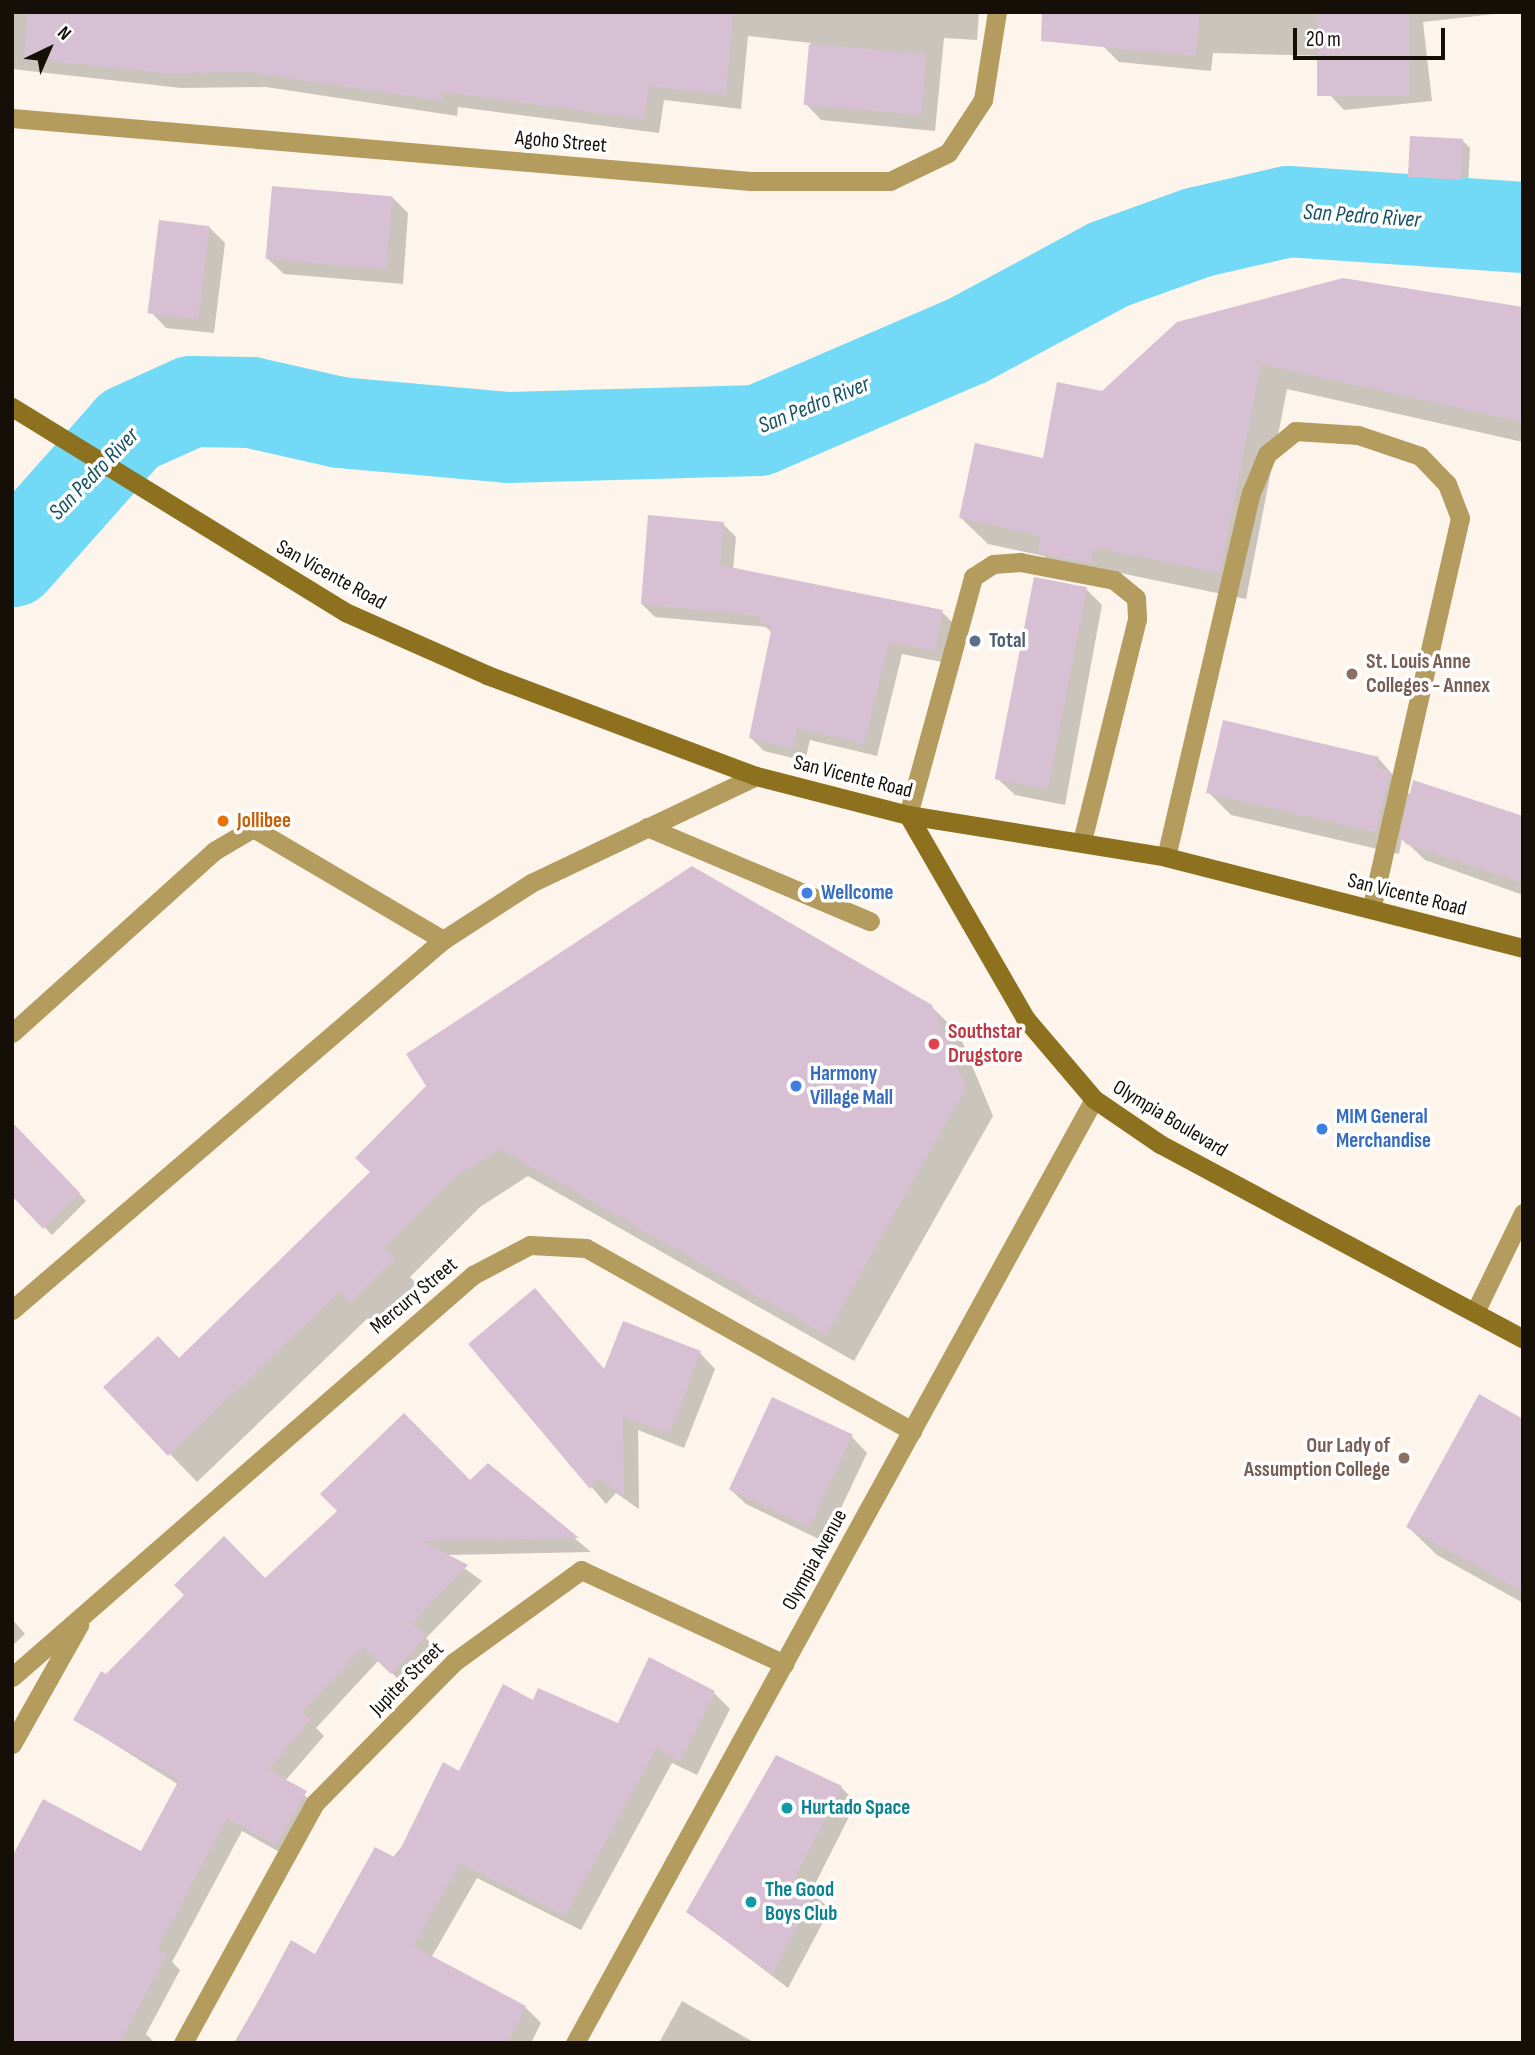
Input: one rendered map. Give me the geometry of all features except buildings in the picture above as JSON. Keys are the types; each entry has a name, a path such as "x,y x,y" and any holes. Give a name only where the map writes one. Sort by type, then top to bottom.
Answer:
{"main road":[{"name":"San Vicente Road","path":"12,407 212,533 392,633 757,776 908,815 1082,841 1166,857 1523,948"},
{"name":"Olympia Boulevard","path":"908,815 1025,1018 1094,1099 1160,1144 1523,1339"}],"street":[{"name":"Agoho Street","path":"12,118 750,181 890,181 948,153 983,100 997,12"},
{"path":"1166,857 1251,493 1266,454 1295,431 1358,435 1420,456 1447,484 1460,518 1371,909"},
{"path":"908,815 973,577 993,564 1020,562 1114,580 1136,598 1137,619 1082,841"},
{"path":"12,1310 443,940 530,883 757,776"},
{"path":"647,827 870,921"},
{"path":"12,1033 214,851 253,828 443,940"},
{"name":"Olympia Avenue","path":"575,2043 1094,1099"},
{"path":"1475,1312 1523,1213"},
{"name":"Mercury Street","path":"12,1677 472,1275 530,1245 586,1248 912,1431"},
{"name":"Jupiter Street","path":"183,2043 316,1803 454,1662 581,1570 784,1664"},
{"path":"12,1744 86,1613"}],"waterway":[{"name":"San Pedro River","path":"12,561 129,429 191,401 251,402 339,422 507,437 758,430 967,340 1108,264 1197,232 1288,211 1523,227"}],"place":[{"name":"Total","path":"975,641"},
{"name":"St. Louis Anne Colleges - Annex","path":"1352,674"},
{"name":"Jollibee","path":"223,821"},
{"name":"Wellcome","path":"807,893"},
{"name":"Southstar Drugstore","path":"934,1044"},
{"name":"Harmony Village Mall","path":"796,1086"},
{"name":"MIM General Merchandise","path":"1322,1129"},
{"name":"Our Lady of Assumption College","path":"1404,1458"},
{"name":"Hurtado Space","path":"787,1808"},
{"name":"The Good Boys Club","path":"751,1902"}]}
